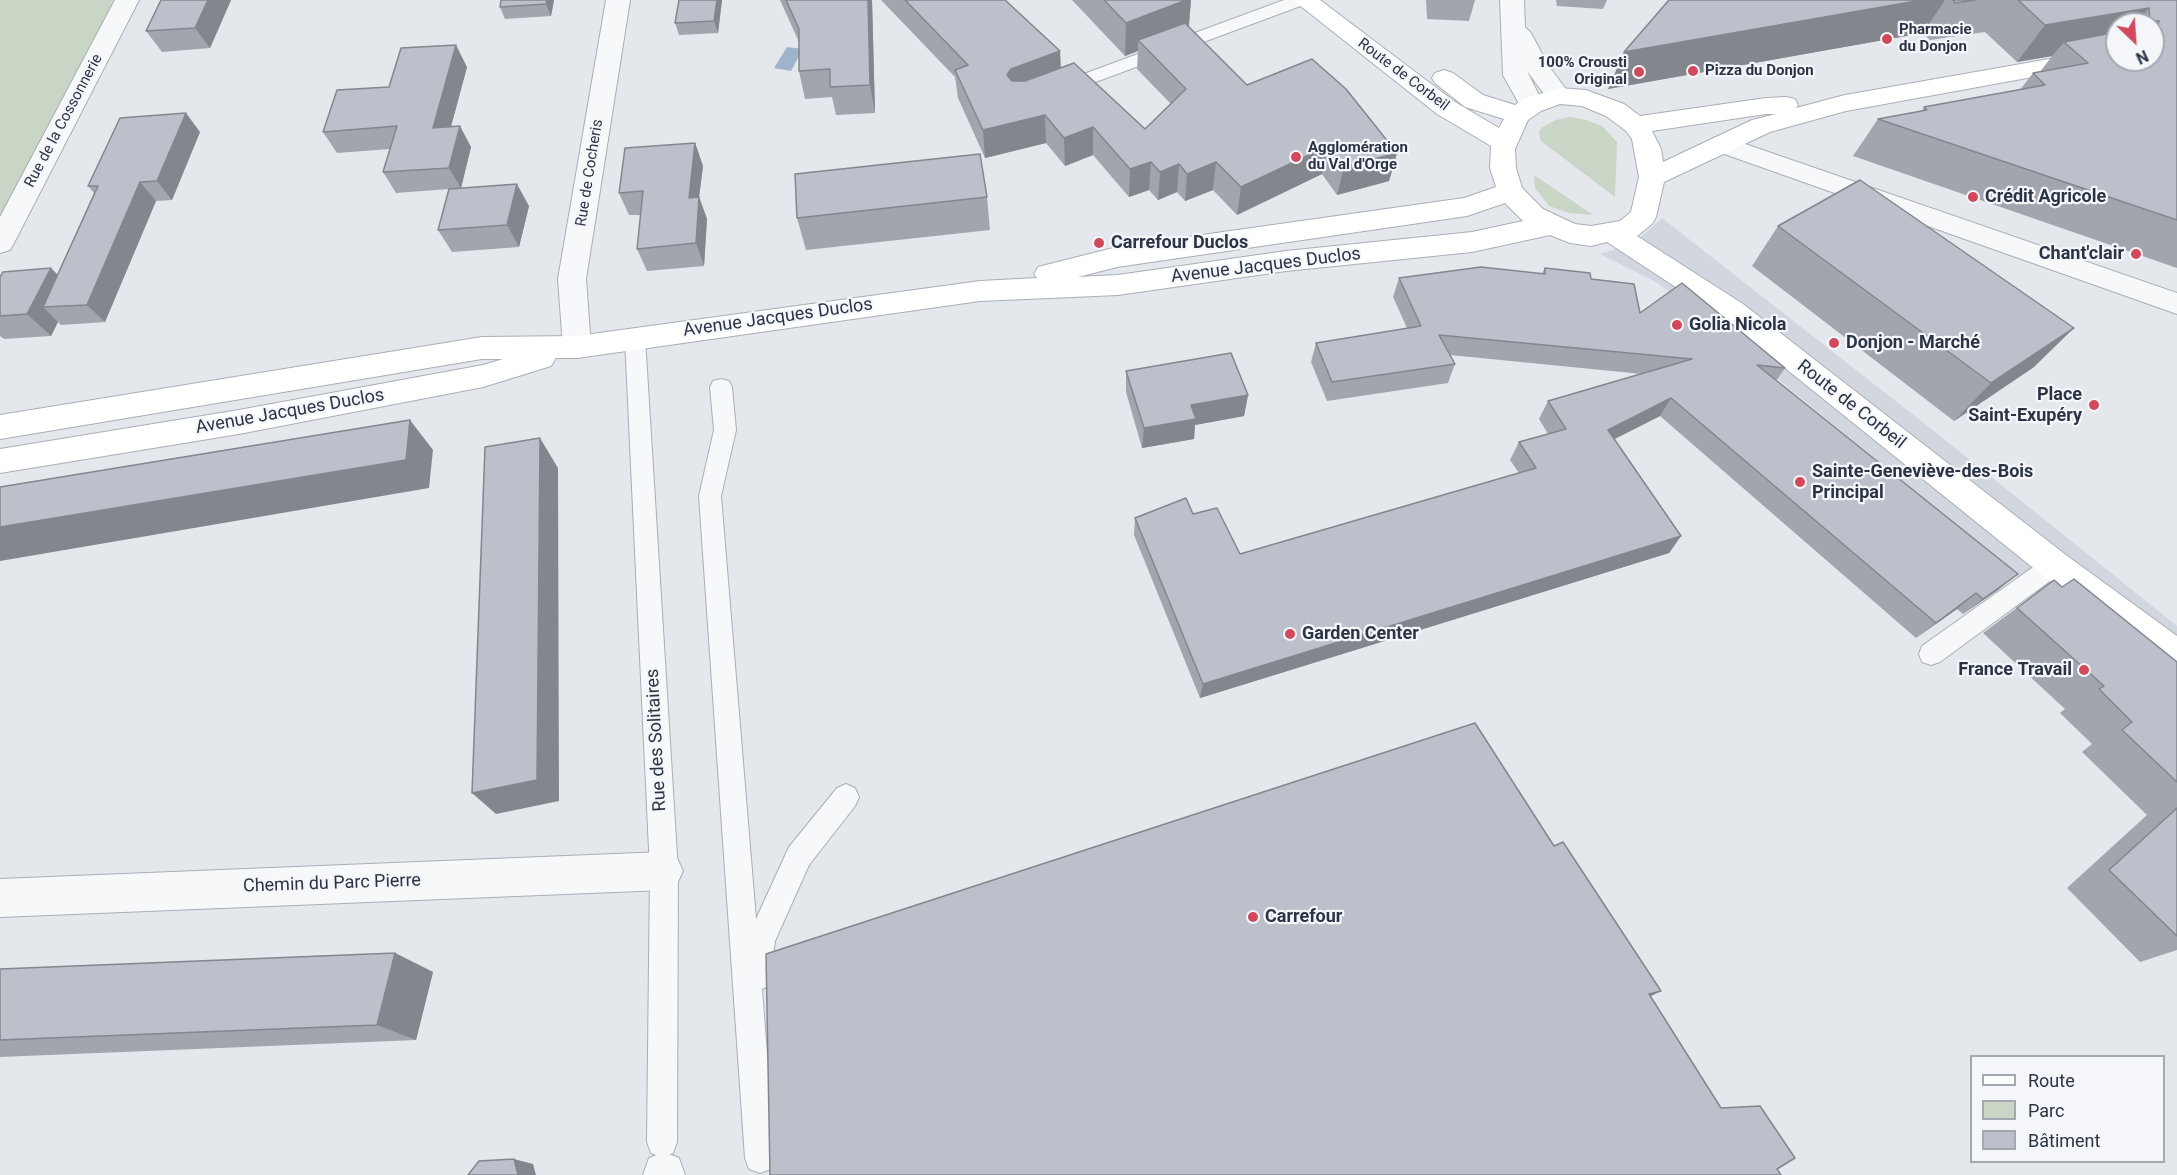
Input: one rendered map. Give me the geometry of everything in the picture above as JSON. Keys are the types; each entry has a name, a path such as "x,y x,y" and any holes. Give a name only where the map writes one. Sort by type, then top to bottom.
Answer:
{"main road":[{"name":"Route de Corbeil","path":"1305,0 1446,108 1505,143"},
{"name":"Route de Corbeil","path":"1340,0 1474,101 1525,110"},
{"path":"1652,177 1761,126 1845,103 2105,57"},
{"path":"1559,96 1572,96 1602,103 1635,125 1648,150 1652,177 1643,217 1628,229 1591,236 1569,232 1534,216 1510,192 1503,168 1502,149 1525,110 1559,96"},
{"path":"1635,125 1766,106 1845,103"},
{"name":"Avenue Jacques Duclos","path":"980,291 1117,257 1467,207 1510,192"},
{"name":"Route de Corbeil","path":"1643,217 1733,311"},
{"name":"Avenue Jacques Duclos","path":"0,427 482,348 577,347 980,291 1118,285 1286,261 1472,242 1551,225"},
{"name":"Route de Corbeil","path":"1613,233 1733,311 2054,565 2177,656"},
{"name":"Avenue Jacques Duclos","path":"0,461 239,422 483,376 577,347"},
{"name":"Route de Corbeil","path":"2054,565 2177,681"}],"street":[{"name":"Rue de la Cossonnerie","path":"0,243 127,0"},
{"name":"Rue de Cocheris","path":"577,347 572,279 618,0"},
{"path":"1512,0 1515,27 1515,75 1525,110"},
{"path":"1515,27 1537,68 1559,96"},
{"path":"1722,144 2177,304"},
{"name":"Chemin du Parc Pierre","path":"0,898 664,871"}],"lane":[{"path":"1042,96 1300,0"},
{"name":"Rue des Solitaires","path":"635,338 664,871 663,1163"},
{"path":"721,387 725,430 710,495 760,1158"},
{"path":"1931,654 2054,565"},
{"path":"750,1024 761,940 799,856 846,797"}],"shaded area":[{"path":"1662,218 1939,435 2177,626 2177,708 1687,304 1656,282 1600,254 1639,239"}],"green space":[{"path":"0,0 113,0 100,34 0,221"},
{"path":"1570,117 1602,126 1617,142 1615,197 1541,141 1539,133 1541,128 1556,120"},
{"path":"1534,175 1593,215 1569,213 1549,206 1535,188"}],"water":[{"path":"787,47 803,49 791,71 774,68"}],"building":[{"path":"161,0 208,0 195,28 146,31"},
{"path":"501,0 547,0 546,4 500,7"},
{"path":"679,0 717,0 714,21 675,23"},
{"path":"786,0 868,0 870,85 830,87 830,69 799,71 799,29"},
{"path":"905,0 1005,0 1060,51 1011,69 1007,75 1012,81 1025,81 1074,63 1145,129 1186,89 1138,40 1185,23 1247,85 1312,59 1346,89 1397,153 1344,167 1328,146 1241,187 1216,162 1187,174 1179,164 1160,172 1151,162 1130,169 1093,127 1064,138 1045,115 983,130 955,70 968,65"},
{"path":"1104,0 1186,0 1126,23"},
{"path":"1669,0 1922,0 1624,52"},
{"path":"1953,0 1975,0 1955,3"},
{"path":"2018,0 2177,0 2177,220 1878,119 1927,110 1924,107 2045,85 2033,73 2088,63 2064,42 2105,34 2105,72 2165,72 2165,12 2149,12 2149,8 2105,12 2105,15 2045,25"},
{"path":"456,45 433,128 460,126 449,168 383,172 397,126 323,132 337,90 389,87 401,48"},
{"path":"186,113 157,181 140,182 87,305 43,307 98,186 88,186 120,118"},
{"path":"695,143 689,198 699,197 696,243 637,249 643,191 619,193 625,148"},
{"path":"980,154 987,197 797,218 795,174"},
{"path":"1860,180 2074,328 1991,383 1778,226"},
{"path":"517,184 507,225 438,230 449,189"},
{"path":"1481,267 1545,274 1545,268 1590,273 1591,279 1634,284 1640,313 1682,283 1785,368 1757,365 2018,574 1983,599 1976,593 1936,623 1671,398 1608,430 1681,536 1203,684 1135,518 1186,498 1193,514 1217,508 1240,554 1536,468 1519,442 1566,429 1548,401 1692,359 1439,335 1455,364 1332,382 1316,343 1421,326 1399,278"},
{"path":"51,268 27,314 0,316 0,277 3,272"},
{"path":"1231,353 1248,395 1191,405 1196,419 1144,428 1126,371"},
{"path":"410,420 406,460 0,527 0,487"},
{"path":"540,438 537,780 472,793 485,447"},
{"path":"2074,579 2177,662 2177,782 2122,730 2132,722 2099,689 2104,686 2017,608 2054,580 2062,587"},
{"name":"Carrefour","path":"1475,723 1554,846 1563,842 1661,991 1649,994 1721,1108 1760,1106 1795,1158 1777,1169 1781,1175 770,1175 766,954"},
{"path":"2177,808 2177,936 2109,870"},
{"path":"395,953 377,1025 0,1040 0,969"},
{"path":"514,1159 518,1175 468,1175 479,1161"}],"place":[{"name":"Pharmacie du Donjon","path":"1887,39"},
{"name":"Pizza du Donjon","path":"1693,71"},
{"name":"100% Crousti Original","path":"1639,72"},
{"name":"Agglomération du Val d'Orge","path":"1296,157"},
{"name":"Crédit Agricole","path":"1973,197"},
{"name":"Carrefour Duclos","path":"1099,243"},
{"name":"Chant'clair","path":"2136,254"},
{"name":"Golia Nicola","path":"1677,325"},
{"name":"Donjon - Marché","path":"1834,343"},
{"name":"Place Saint-Exupéry","path":"2094,405"},
{"name":"Sainte-Geneviève-des-Bois Principal","path":"1800,482"},
{"name":"Garden Center","path":"1290,634"},
{"name":"France Travail","path":"2084,670"},
{"name":"Carrefour","path":"1253,917"}]}
